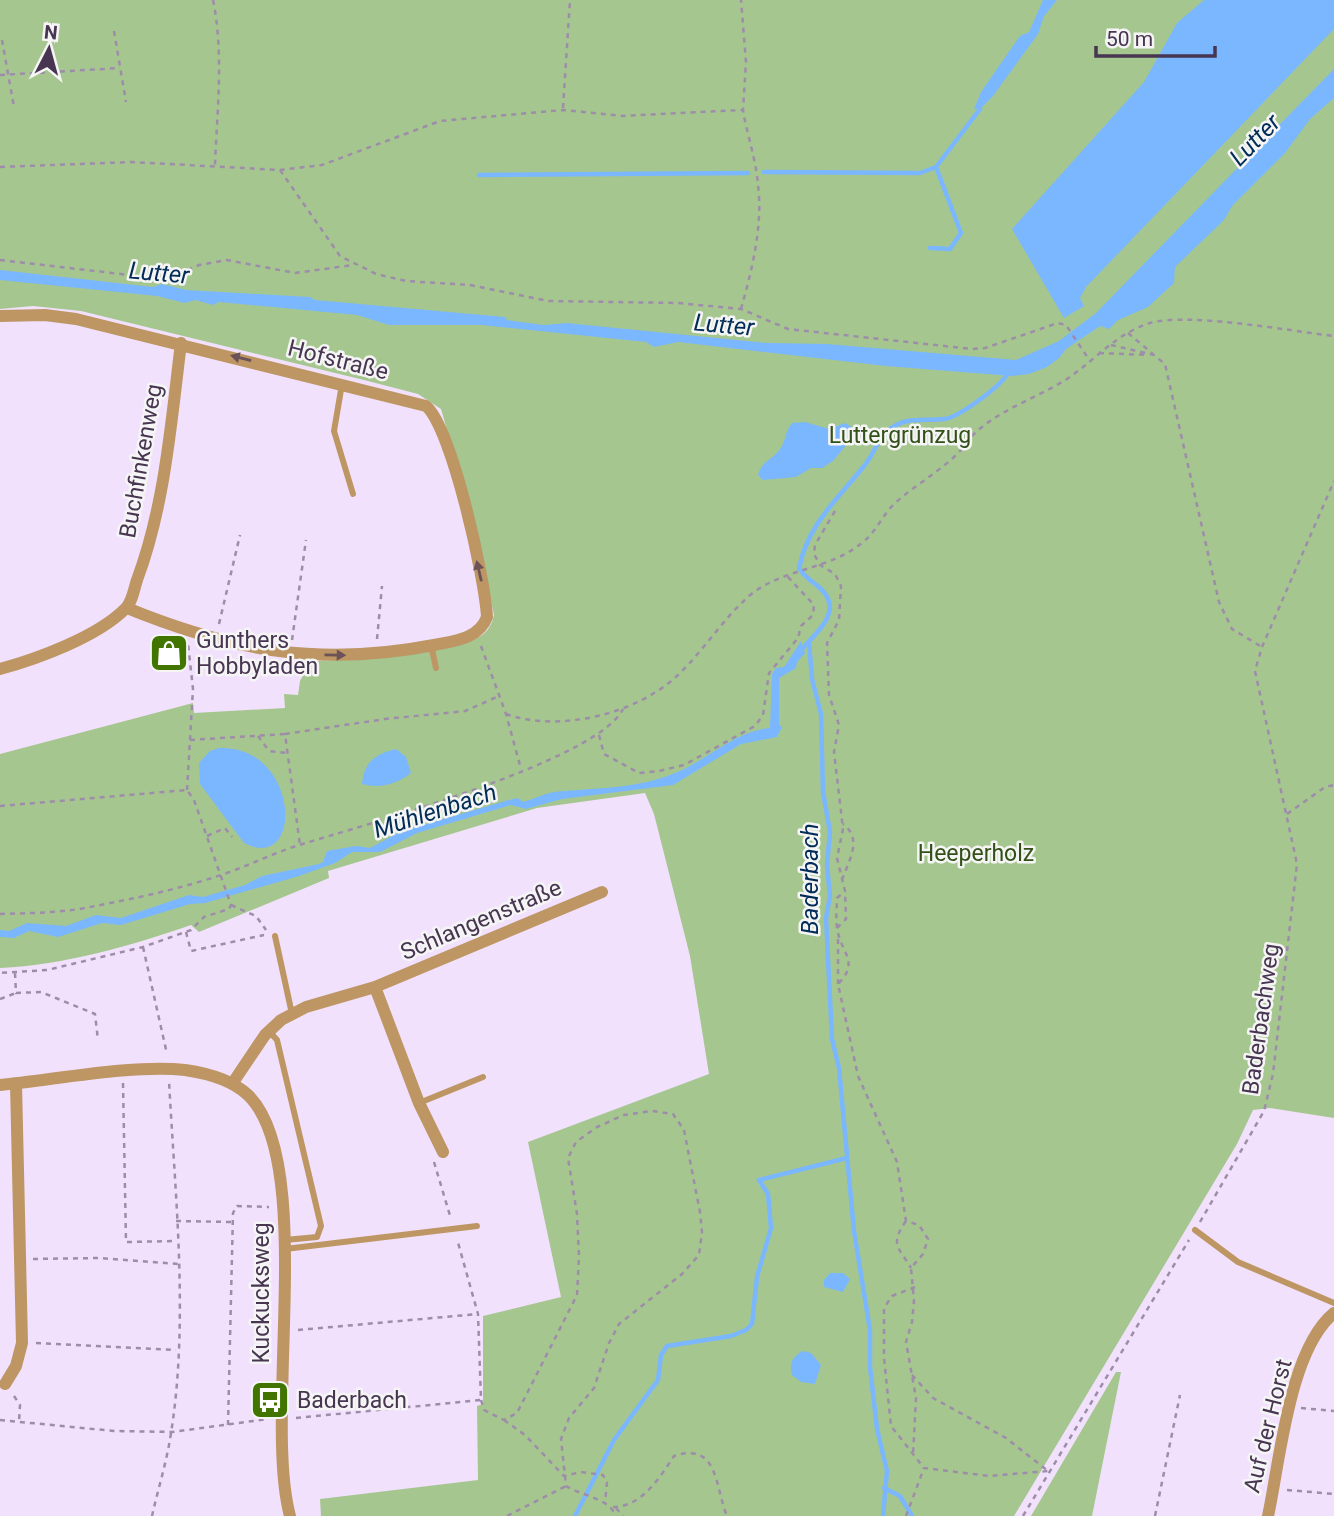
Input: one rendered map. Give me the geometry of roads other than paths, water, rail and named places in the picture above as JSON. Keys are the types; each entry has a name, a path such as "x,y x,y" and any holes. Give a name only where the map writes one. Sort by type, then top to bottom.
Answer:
{"street":[{"name":"Hofstraße","path":"0,316 45,315 76,319 413,401 435,414 468,521 485,596 487,617 484,627 475,634 431,645"},
{"name":"Buchfinkenweg","path":"127,608 147,555 162,489 181,343"},
{"path":"0,669 25,662 76,639 127,608 215,641 290,653 376,655 431,645"},
{"name":"Schlangenstraße","path":"232,1083 269,1031 292,1014 306,1007 375,987 602,892"},
{"path":"375,987 419,1103 443,1152"},
{"path":"0,1086 169,1069 202,1073 232,1083"},
{"name":"Kuckucksweg","path":"232,1083 254,1101 267,1126 278,1166 283,1245 282,1476 290,1516"},
{"path":"5,1384 16,1366 22,1343 16,1084"},
{"name":"Auf der Horst","path":"1268,1516 1291,1407 1312,1342 1334,1313"}],"lane":[{"path":"342,383 334,431 353,494"},
{"path":"431,645 436,668"},
{"path":"275,936 292,1014"},
{"path":"269,1031 277,1040 321,1226 317,1237 283,1245"},
{"path":"419,1103 483,1077"},
{"path":"283,1245 477,1226"},
{"path":"1195,1230 1238,1262 1334,1303"}],"water":[{"path":"1043,0 1057,0 1044,16 1038,34 993,96 980,109 974,109 981,92 1020,36 1029,32"},
{"path":"1204,0 1334,0 1334,29 1086,287 1080,298 1084,306 1064,318 1012,229 1144,82 1177,23"},
{"path":"1334,69 1334,98 1310,119 1285,153 1232,206 1224,220 1175,267 1174,283 1148,307 1118,320 1109,329 1100,326 1066,349 1047,367 1029,374 1012,376 886,366 678,342 654,347 646,342 481,325 389,325 357,315 219,302 213,305 195,300 185,303 157,296 0,280 0,270 153,287 162,284 186,290 310,297 315,300 505,317 507,320 544,325 566,323 767,343 827,344 1016,360 1059,341 1096,313"},
{"path":"805,422 829,429 845,423 852,427 848,443 833,461 822,468 811,468 796,477 763,480 758,475 760,470 780,449 792,423"},
{"path":"801,641 805,653 797,662 796,668 779,678 779,725 782,727 777,737 741,744 673,785 562,799 526,809 511,805 417,833 380,852 352,852 335,863 299,876 121,925 102,923 58,937 29,931 14,938 0,937 0,930 9,931 27,923 66,926 96,915 121,918 189,895 203,897 245,885 262,876 319,864 323,862 327,851 356,846 370,848 402,831 509,800 518,798 523,802 554,792 627,785 670,775 731,741 757,730 770,728 772,674 776,668 784,667"},
{"path":"219,748 246,753 266,766 279,785 285,806 284,826 277,841 264,848 244,843 200,784 199,763 210,751"},
{"path":"396,749 406,757 411,773 388,784 362,784 365,770 372,760 382,753"},
{"path":"830,1273 843,1273 850,1279 843,1292 824,1287 824,1280"},
{"path":"802,1351 811,1353 821,1365 815,1384 801,1382 792,1375 792,1361"}],"waterway":[{"path":"764,172 920,173 936,167 980,109"},
{"path":"930,248 950,249 961,233 936,167"},
{"path":"479,175 748,173"},
{"name":"Baderbach","path":"801,650 820,629 829,613 830,605 820,588 799,568 803,552 816,525 868,461 881,438 896,425 908,421 950,417 988,393 1008,373"},
{"name":"Baderbach","path":"809,642 812,679 821,714 823,792 830,832 827,865 830,896 826,918 832,1039 839,1068 854,1231 870,1330 870,1367 877,1429 887,1471 883,1516"},
{"path":"575,1516 614,1440 658,1380 661,1355 667,1346 731,1336 746,1330 752,1324 757,1277 771,1228 768,1194 759,1180 847,1158"},
{"path":"884,1488 900,1496 912,1516"}],"place":[{"name":"Gunthers Hobbyladen","path":"169,653"},
{"name":"Baderbach","path":"270,1400"}],"water label":[{"name":"Lutter","path":"1255,140"},
{"name":"Lutter","path":"159,273"},
{"name":"Lutter","path":"724,325"},
{"name":"Mühlenbach","path":"435,811"}],"park label":[{"name":"Luttergrünzug","path":"900,435"},
{"name":"Heeperholz","path":"976,853"}]}
